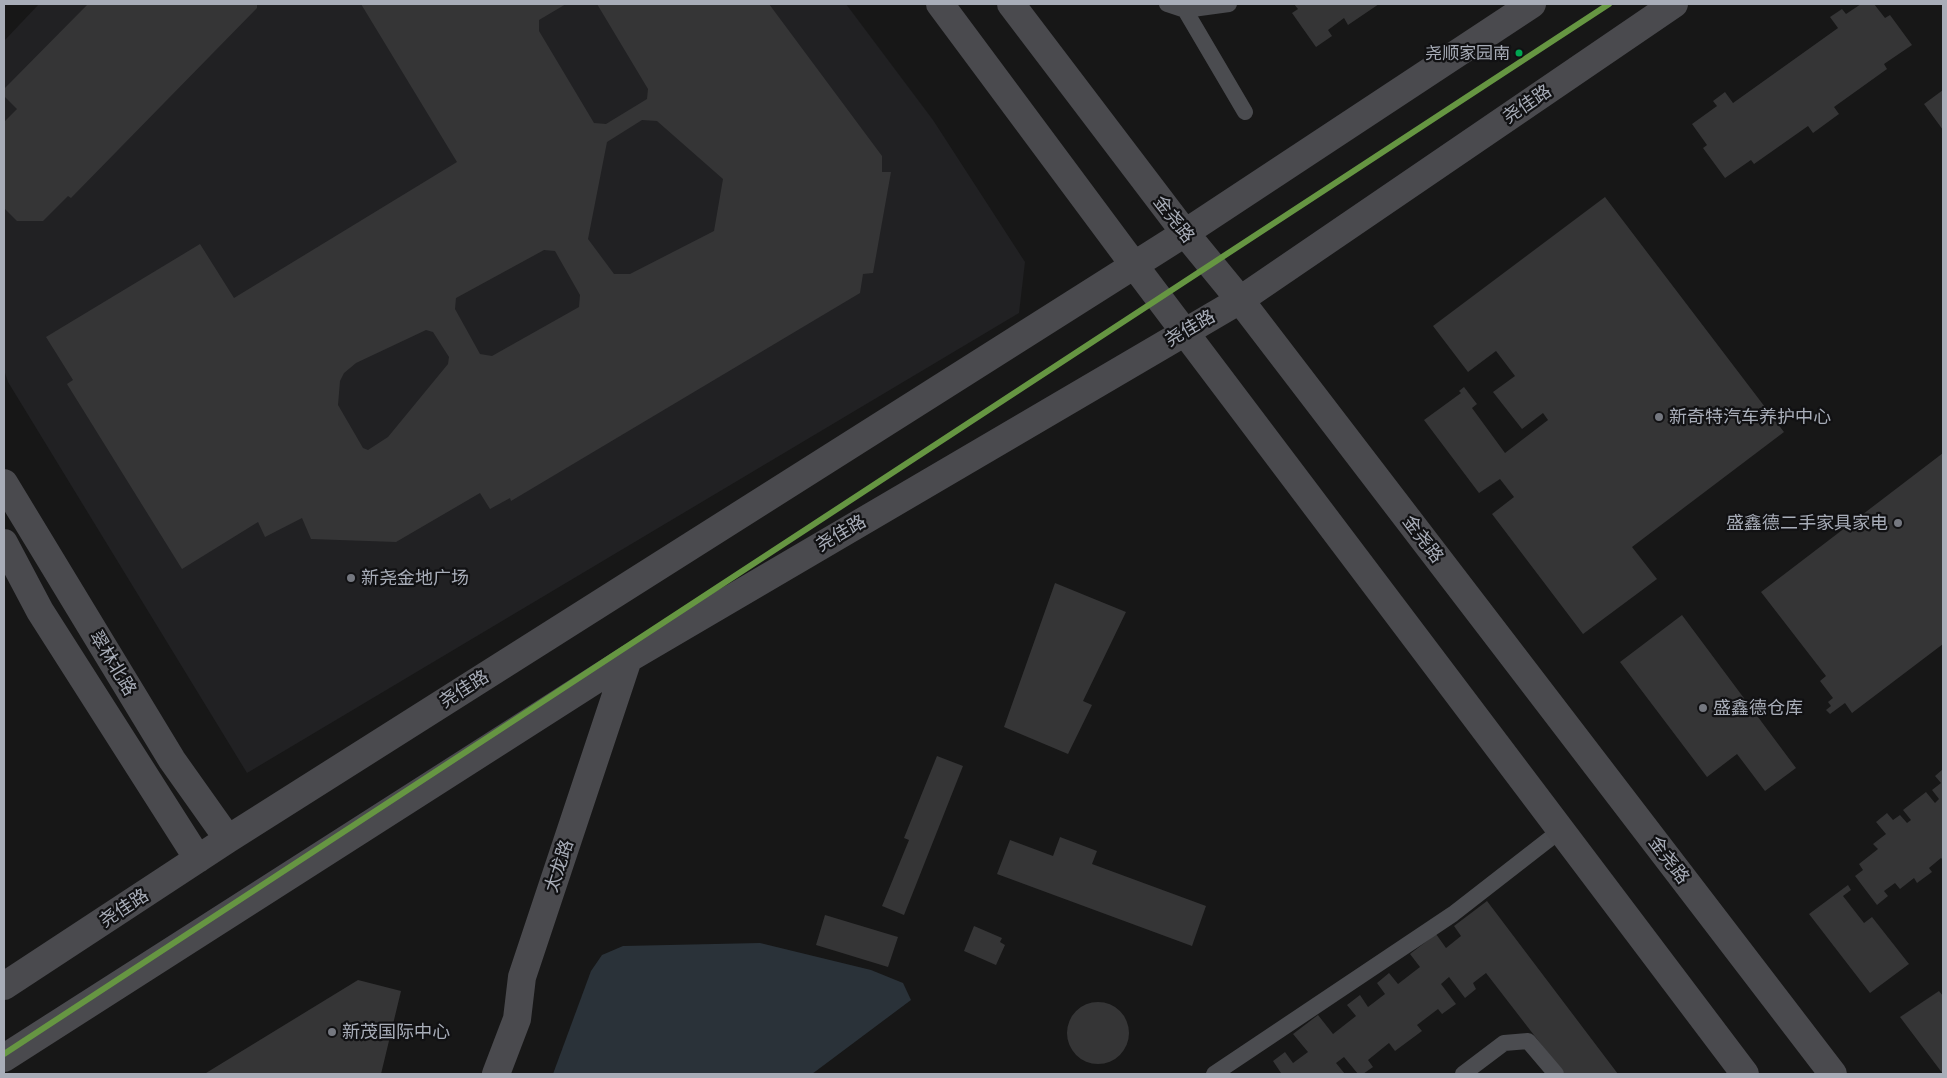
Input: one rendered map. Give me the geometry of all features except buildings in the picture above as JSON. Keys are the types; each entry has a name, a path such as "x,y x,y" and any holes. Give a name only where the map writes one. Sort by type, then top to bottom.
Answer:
{"main road":[{"path":"940,4 1134,265 1745,1074"},
{"name":"金尧路","path":"1011,4 1184,234 1240,300 1833,1074"},
{"name":"尧佳路","path":"4,986 228,839 1184,234 1532,4"},
{"name":"尧佳路","path":"4,1058 628,658 1184,331 1240,300 1674,4"},
{"name":"翠林北路","path":"4,484 172,760 228,839"},
{"name":"翠林北路","path":"4,543 40,611 198,859"},
{"name":"太龙路","path":"496,1074 517,1019 522,977 628,658"}],"lane":[{"path":"1167,4 1185,10 1229,4"},
{"path":"1185,10 1245,112"},
{"path":"1214,1074 1453,914 1561,830"},
{"path":"1463,1074 1504,1043 1528,1041 1556,1074"}],"shaded area":[{"name":"新尧金地广场","path":"39,4 846,4 933,120 1025,262 1019,313 247,773 8,382 4,370 4,41"},
{"path":"760,943 871,970 903,983 911,1000 812,1074 553,1074 591,971 602,955 623,946"}],"transit line":[{"path":"4,1054 1609,4"}],"place":[{"name":"尧顺家园南","path":"1519,53"},
{"name":"新奇特汽车养护中心","path":"1659,417"},
{"name":"盛鑫德二手家具家电","path":"1898,523"},
{"name":"新尧金地广场","path":"351,578"},
{"name":"盛鑫德仓库","path":"1703,708"},
{"name":"新茂国际中心","path":"332,1032"}]}
